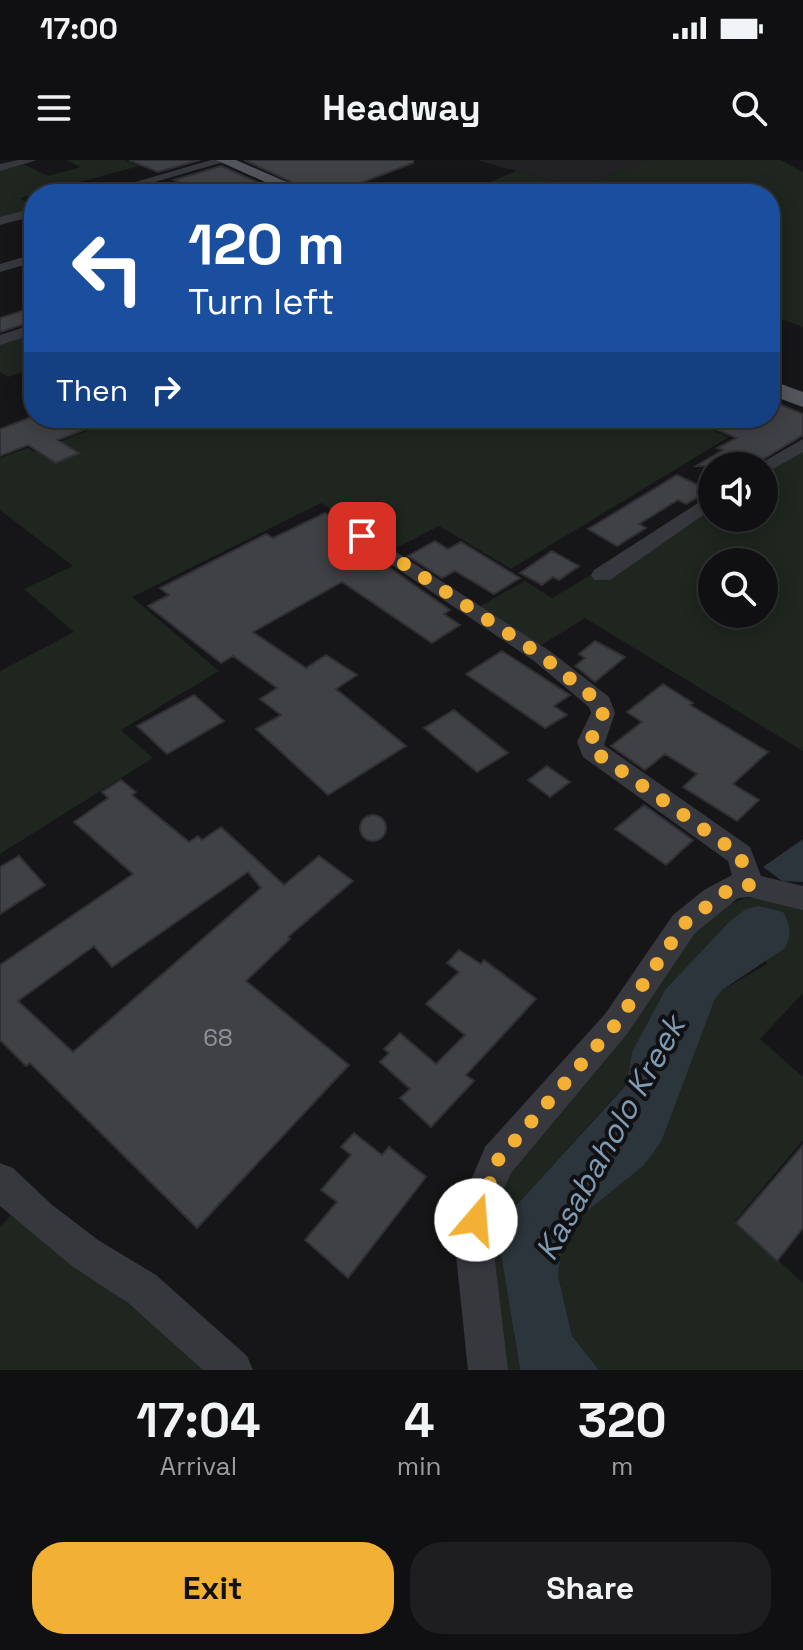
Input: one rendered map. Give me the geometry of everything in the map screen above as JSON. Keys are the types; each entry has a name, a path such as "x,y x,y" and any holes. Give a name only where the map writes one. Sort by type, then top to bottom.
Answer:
{"main road":[{"path":"224,160 282,184"},
{"path":"780,391 803,400"}],"street":[{"path":"0,168 31,160"},
{"path":"136,184 224,160"},
{"path":"0,221 24,215"},
{"path":"0,268 24,261"},
{"path":"0,340 24,332"},
{"path":"778,459 803,444"},
{"path":"602,575 698,510"},
{"path":"362,536 542,656 600,703 603,713 590,742 592,750 740,855 749,885"},
{"path":"488,1370 473,1236 479,1204 498,1160 616,1024 684,924 732,887 749,885 803,898"},
{"path":"0,1181 50,1226 142,1289 233,1370"}],"shaded area":[{"path":"66,160 125,160 139,166 72,184 24,184 24,197 20,198 24,201 24,214 0,220 0,169 21,163 48,176 81,167"},
{"path":"477,160 650,160 591,184 561,184"},
{"path":"650,160 780,160 803,172 803,327 780,319 780,184 591,184"},
{"path":"516,171 562,184 486,184"},
{"path":"24,335 24,371 8,377 0,372 0,343"},
{"path":"95,428 707,428 729,437 704,452 698,452 698,456 511,569 439,526 392,550 321,503 132,597 219,671 121,730 153,758 0,854 0,671 74,632 24,589 73,566 0,510 0,458 28,448 34,452"},
{"path":"803,449 803,751 585,618 540,646 480,606 525,581 552,598 591,575 603,581 698,516 698,532 778,532 778,464"},
{"path":"746,898 764,898 803,907 803,993 760,1039 803,1077 803,1140 735,1221 803,1283 803,1370 599,1370 572,1336 558,1274 562,1245 575,1221 643,1165 714,1001 722,990 767,964 746,909 665,990 632,1052 626,1084 513,1209 514,1337 520,1370 500,1370 492,1292 491,1206 509,1170 702,920 723,906"},
{"path":"12,1214 213,1370 0,1370 0,1227"}],"water":[{"path":"803,839 803,882 782,881 763,867"},
{"name":"Kasabaholo Kreek","path":"758,906 783,912 790,930 785,948 722,990 714,1001 661,1142 644,1165 575,1221 562,1245 558,1275 572,1336 599,1370 520,1370 499,1240 513,1209 626,1085 632,1052 665,990 730,921 746,909"}],"building":[{"path":"129,160 200,160 158,172"},
{"path":"244,160 413,160 413,163 358,184 296,184"},
{"path":"221,166 262,184 184,184 174,180"},
{"path":"24,310 24,324 0,332 0,318"},
{"path":"780,404 803,414 803,435 775,452 720,452 723,450 717,448 736,438 714,428 780,428"},
{"path":"24,420 24,428 88,428 58,440 79,453 56,463 28,445 0,456 0,429"},
{"path":"677,475 698,485 698,497 686,504 678,500 639,524 646,528 617,546 588,529"},
{"path":"325,513 351,530 348,532 353,542 450,610 444,614 460,625 432,643 342,582 253,632 306,668 326,655 357,675 336,689 406,746 328,795 256,729 281,715 260,699 277,688 233,656 221,663 148,606 169,595 160,588 266,534 273,538"},
{"path":"435,541 448,549 461,542 520,578 494,594 455,571 442,578 408,556"},
{"path":"552,551 579,566 559,580 553,577 542,585 520,573"},
{"path":"595,641 625,657 595,682 575,666 585,658 579,654"},
{"path":"502,651 570,695 554,706 567,715 545,728 466,674"},
{"path":"663,684 693,703 690,705 768,752 733,784 759,800 737,821 683,787 697,774 665,754 645,770 611,746 642,722 627,712"},
{"path":"194,695 224,721 167,754 137,726"},
{"path":"454,710 508,753 477,772 424,728"},
{"path":"547,766 570,782 550,797 528,780"},
{"path":"121,780 136,792 132,795 189,842 198,836 202,840 221,827 284,885 319,856 353,881 288,937 290,939 246,981 349,1065 197,1228 30,1063 26,1066 0,1040 0,965 133,874 74,822 108,798 102,792","holes":["248,872 261,888 73,1052 18,1001 94,946 112,967"]},
{"path":"644,805 693,840 666,865 615,829"},
{"path":"373,815 382,819 386,828 382,837 373,841 364,837 360,828 364,819"},
{"path":"19,856 45,885 0,914 0,867"},
{"path":"459,950 481,964 484,960 536,999 466,1075 474,1081 431,1127 400,1098 410,1089 380,1062 389,1053 384,1049 400,1033 436,1064 465,1035 426,1004 459,972 447,963"},
{"path":"354,1133 382,1155 389,1147 426,1177 348,1278 305,1240 337,1202 321,1190 351,1155 341,1147"},
{"path":"803,1145 803,1228 777,1261 736,1223"}],"route":[{"path":"362,536 542,656 600,703 603,713 590,742 592,750 740,855 745,862 749,885 732,887 684,924 616,1024 498,1160 479,1204 476,1220"}]}
